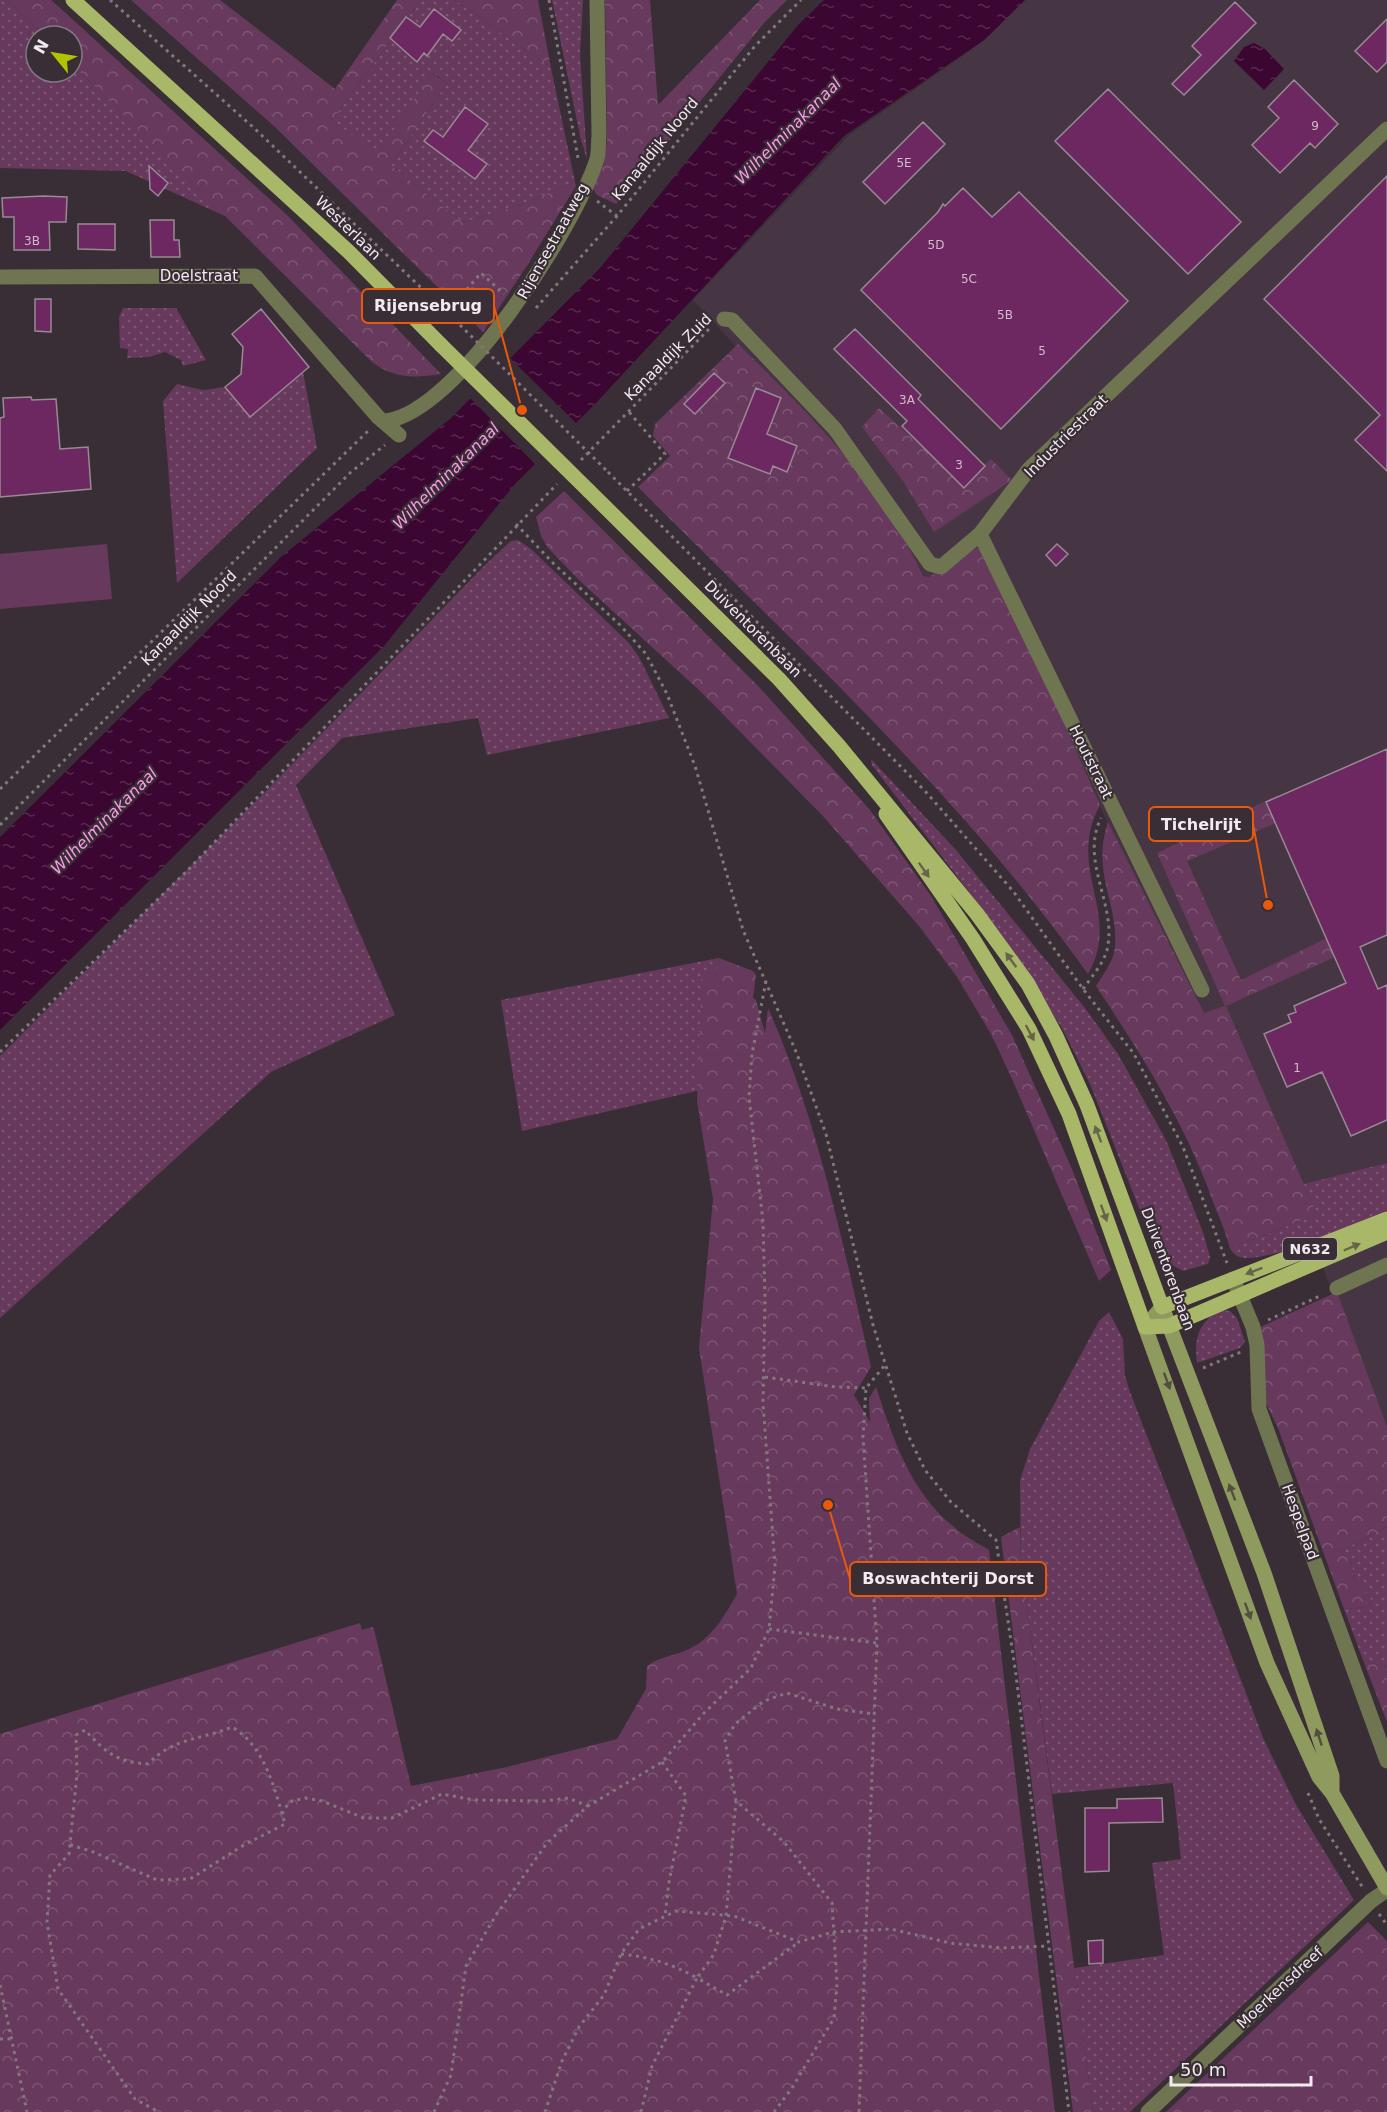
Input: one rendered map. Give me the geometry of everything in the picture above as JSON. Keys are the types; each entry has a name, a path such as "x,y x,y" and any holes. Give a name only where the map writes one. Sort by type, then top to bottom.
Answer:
{"main road":[{"name":"Westerlaan","path":"73,0 349,252 589,491"},
{"name":"Duiventorenbaan","path":"589,491 779,679 839,746 977,914 1028,984 1056,1036 1087,1106 1264,1573 1332,1776 1332,1793"},
{"name":"Duiventorenbaan","path":"883,802 888,819 973,939 1029,1029 1069,1114 1267,1663 1319,1778 1332,1793 1387,1889"},
{"name":"N632","path":"1145,1327 1162,1307 1387,1219"},
{"name":"N632","path":"1145,1327 1169,1326 1387,1232"}],"street":[{"name":"Rijensestraatweg","path":"386,421 398,420 442,390 498,330 524,309 585,188 597,158 599,136 597,0"},
{"name":"Industriestraat","path":"724,319 732,320 835,429 930,564 941,567 980,534 1029,469 1387,130"},
{"name":"Doelstraat","path":"0,277 255,276 378,417 386,421 399,435"},
{"name":"Houtstraat","path":"980,534 1202,990"},
{"path":"1337,1288 1387,1265"},
{"name":"Hespelpad","path":"1233,1279 1253,1327 1257,1345 1259,1409 1387,1761"},
{"name":"Moerkensdreef","path":"1148,2112 1371,1901 1387,1889"}],"path":[{"path":"110,0 269,142 447,312 925,791 1013,891 1083,989 1134,1054 1183,1147 1233,1279"},
{"path":"549,0 585,188 590,196 617,216"},
{"name":"Kanaaldijk Noord","path":"524,309 617,216 755,46 801,0"},
{"path":"447,312 481,273 509,300 524,309"},
{"name":"Kanaaldijk Zuid","path":"627,491 665,454 628,412 715,323 724,319"},
{"name":"Kanaaldijk Noord","path":"0,789 375,425 386,421"},
{"name":"Kanaaldijk Noord","path":"0,825 351,472 399,435"},
{"path":"0,1052 187,871 516,524 553,563 620,624 646,654 667,694 695,766 743,930 766,980 826,1134 885,1365 907,1433 925,1470 951,1502 996,1540 1016,1675 1069,2112"},
{"path":"1083,989 1101,964 1108,946 1107,917 1092,840 1103,814 1112,806"},
{"path":"434,2112 451,2075 466,1966 496,1915 547,1843 588,1806 662,1762 704,1713 751,1668 769,1629 775,1566 763,1403 765,1377 763,1222 749,1096 752,1054 766,980"},
{"path":"1253,1327 1337,1288"},
{"path":"859,2112 877,1643 863,1437 866,1388 885,1365"},
{"path":"765,1377 836,1388 866,1388"},
{"path":"769,1629 877,1643"},
{"path":"640,2112 652,2066 698,1978 714,1954 726,1916 736,1801 724,1741 735,1724 764,1701 787,1694 837,1710 874,1714"},
{"path":"70,1845 91,1851 157,1880 190,1879 244,1845 285,1824 267,1765 239,1731 232,1727 179,1742 160,1751 148,1764 123,1761 103,1749 86,1731 76,1735 77,1774 69,1854 50,1875 47,1922 58,1989 135,2098 159,2112"},
{"path":"662,1762 686,1796 669,1882 665,1916"},
{"path":"282,1814 289,1802 306,1798 341,1807 364,1818 392,1818 442,1794 474,1800 545,1801 568,1798 588,1806"},
{"path":"736,1801 784,1842 832,1903 837,1984 834,2018 792,2088 774,2112"},
{"path":"545,2112 562,2061 579,2027 604,1995 621,1954 639,1929 676,1911 726,1916 754,1922 779,1936 799,1942"},
{"path":"621,1954 656,1960 678,1967 727,1995 799,1942 833,1932 891,1929 950,1943 1001,1948 1048,1946"},
{"path":"0,1985 27,2112"},
{"path":"0,2039 12,2039"}],"shaded area":[{"path":"1025,0 1387,0 1387,1447 1305,1217 976,558 918,593 765,378 693,300 848,136 985,40"}],"green space":[{"path":"0,0 7,0 32,24 24,24 24,84 84,84 84,76 227,217 126,171 0,168"},
{"path":"7,0 51,0 77,24 32,24"},
{"path":"131,0 220,0 335,89 397,0 421,0 332,120 377,154 432,73 447,83 391,165 463,223 527,202 575,182 576,186 483,332 275,127"},
{"path":"421,0 455,0 551,68 575,182 527,202 463,223 391,165 447,83 433,73 377,155 332,120"},
{"path":"455,0 538,0 551,68"},
{"path":"552,0 583,0 580,54 587,159 581,140"},
{"path":"605,0 650,0 658,105 760,0 787,0 764,23 694,109 683,119 670,140 616,204 597,195 592,187 604,163 607,140"},
{"path":"84,30 288,216 441,374 405,376 389,372 372,362 84,76"},
{"path":"123,308 176,308 206,360 183,366 181,360 165,352 149,357 127,358 128,349 120,348 119,317"},
{"path":"738,344 817,424 865,481 906,543 923,576 929,577 978,547 1050,692 1100,805 1091,828 1088,850 1100,931 1097,952 1088,974 1038,908 930,782 815,662 638,487 670,456 653,436 655,424"},
{"path":"303,372 317,448 177,583 163,401 177,384 203,390 225,387 250,416"},
{"path":"879,408 963,484 991,459 1012,480 934,532 903,481 862,427"},
{"path":"564,491 760,688 870,810 931,896 1012,1035 1072,1169 1111,1270 1099,1281 1013,1081 991,1034 957,977 919,926 822,815 700,691 580,581 548,548 541,536 536,517"},
{"path":"518,540 531,549 629,643 639,657 669,718 487,755 478,718 342,738 296,785 395,1015 271,1072 0,1318 0,1056 271,786 486,564 511,541"},
{"path":"107,544 112,599 0,609 0,554"},
{"path":"871,759 956,850 1085,1008 1118,1054 1166,1140 1203,1232 1210,1257 1208,1264 1183,1271 1167,1262 1156,1251 1090,1084 1062,1028 969,892 872,765"},
{"path":"1278,795 1288,818 1187,861 1241,980 1337,933 1346,952 1226,1006 1317,1214 1230,1249 1197,1161 1172,1109 1096,986 1113,957 1115,937 1114,921 1104,875 1103,841 1108,822 1204,1013 1225,1006 1157,853"},
{"path":"719,958 714,981 705,1089 522,1131 501,1000"},
{"path":"719,958 753,971 756,975 753,998 756,1000 765,1033 768,1008 802,1095 816,1140 840,1230 871,1367 854,1395 870,1422 869,1398 876,1387 889,1425 914,1481 939,1513 958,1530 989,1550 1055,2112 0,2112 0,1734 360,1623 362,1630 372,1627 374,1629 411,1786 507,1767 617,1739 646,1689 647,1666 657,1660 686,1651 699,1643 712,1632 728,1610 737,1594 699,1348 713,1199 697,1101 702,968 715,976"},
{"path":"1387,1163 1387,1215 1316,1241 1259,1257 1243,1258 1230,1249 1317,1214 1304,1184"},
{"path":"1337,1292 1387,1427 1387,1527 1340,1551 1351,1561 1354,1579 1372,1601 1367,1607 1344,1609 1278,1428 1263,1397 1256,1329"},
{"path":"1219,1310 1230,1311 1237,1318 1245,1342 1240,1348 1197,1363 1196,1347 1199,1333 1206,1321"},
{"path":"1109,1312 1123,1339 1125,1376 1130,1392 1264,1740 1295,1803 1354,1900 1130,2112 1093,2112 1074,1968 1164,1955 1152,1863 1181,1859 1173,1783 1052,1794 1021,1560 1020,1481 1030,1449 1099,1321"},
{"path":"1020,1527 1021,1560 1093,2112 1073,2112 1001,1537"},
{"path":"1387,1527 1387,1667 1363,1660 1344,1609 1367,1607 1372,1601 1354,1579 1351,1561 1340,1551"},
{"path":"1363,1660 1387,1667 1387,1722"},
{"path":"1368,1922 1387,1941 1387,2112 1166,2112"}],"water":[{"name":"Wilhelminakanaal","path":"824,0 1025,0 984,40 844,136 596,403 515,484 384,646 0,1030 0,837 281,557 451,418 600,268 798,25"},
{"path":"1254,43 1265,49 1284,69 1264,90 1234,61 1244,47"}],"pier":[{"path":"508,356 578,425 537,466 468,396"}],"building":[{"path":"1235,2 1256,23 1184,95 1172,84 1201,55 1192,46"},
{"path":"434,9 461,30 452,41 443,34 427,56 424,53 417,62 390,38 406,17 420,27"},
{"path":"1387,19 1387,62 1377,72 1355,51"},
{"path":"1294,80 1338,124 1315,148 1310,143 1280,173 1252,145 1279,118 1268,107"},
{"path":"1108,89 1241,222 1188,274 1055,141"},
{"path":"465,107 488,124 468,150 487,164 475,179 424,141 433,130 443,137"},
{"path":"923,122 945,144 885,204 863,182"},
{"path":"149,166 168,183 158,196 150,189"},
{"path":"1387,176 1387,471 1355,440 1380,415 1264,299"},
{"path":"963,188 992,217 1019,192 1128,301 1001,429 861,290 938,212 943,204 945,206"},
{"path":"67,197 66,222 49,222 50,250 14,250 14,217 3,217 2,198"},
{"path":"150,220 174,220 174,240 179,240 180,257 151,257"},
{"path":"78,224 115,224 115,250 78,249"},
{"path":"35,299 51,299 51,332 35,331"},
{"path":"261,309 309,367 250,417 225,387 241,374 243,347 232,334"},
{"path":"855,329 921,395 918,399 985,466 964,488 902,426 907,421 834,349"},
{"path":"714,373 725,383 695,414 684,404"},
{"path":"756,388 781,398 767,434 797,446 787,472 773,466 770,474 728,458"},
{"path":"31,397 32,400 56,399 60,449 88,447 91,489 0,497 0,418 4,417 3,398"},
{"path":"1057,544 1068,554 1056,566 1046,555"},
{"path":"1387,749 1387,935 1360,947 1378,989 1387,985 1387,1120 1351,1136 1322,1072 1287,1087 1264,1034 1291,1022 1288,1015 1296,1012 1294,1006 1346,983 1266,802"},
{"path":"1162,1798 1163,1822 1109,1823 1109,1871 1085,1872 1085,1808 1117,1808 1117,1799"},
{"path":"1103,1940 1103,1963 1089,1964 1088,1941"}],"place":[{"name":"Rijensebrug","path":"522,410"},
{"name":"Tichelrijt","path":"1268,905"},
{"name":"Boswachterij Dorst","path":"828,1505"}]}
